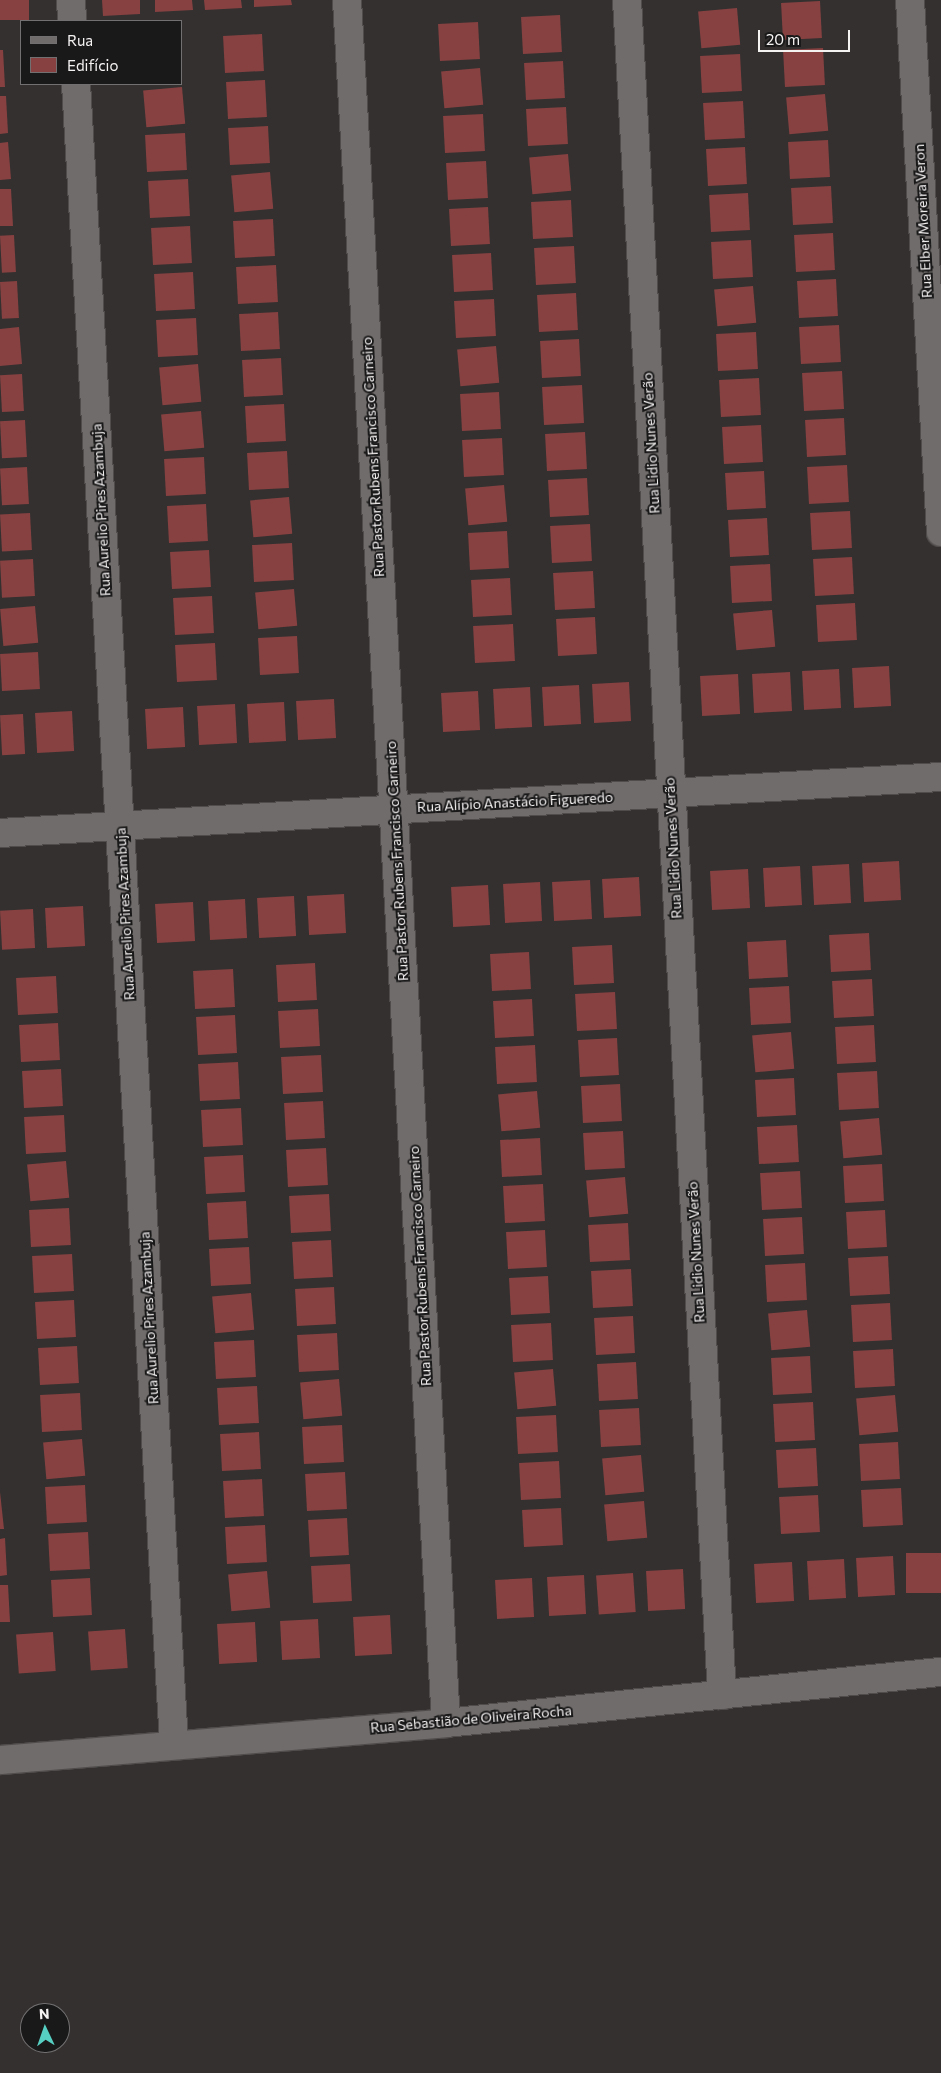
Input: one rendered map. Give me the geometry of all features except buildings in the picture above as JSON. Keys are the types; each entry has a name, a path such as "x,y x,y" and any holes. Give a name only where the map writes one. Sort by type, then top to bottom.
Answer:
{"street":[{"path":"71,0 72,20"},
{"name":"Rua Pastor Rubens Francisco Carneiro","path":"347,0 446,1723"},
{"name":"Rua Lidio Nunes Verão","path":"627,0 722,1695"},
{"name":"Rua Elber Moreira Veron","path":"910,0 941,532"},
{"name":"Rua Aurelio Pires Azambuja","path":"76,85 174,1745"},
{"name":"Rua Alípio Anastácio Figueredo","path":"0,833 941,777"},
{"name":"Rua Sebastião de Oliveira Rocha","path":"0,1760 446,1723 941,1672"}]}
